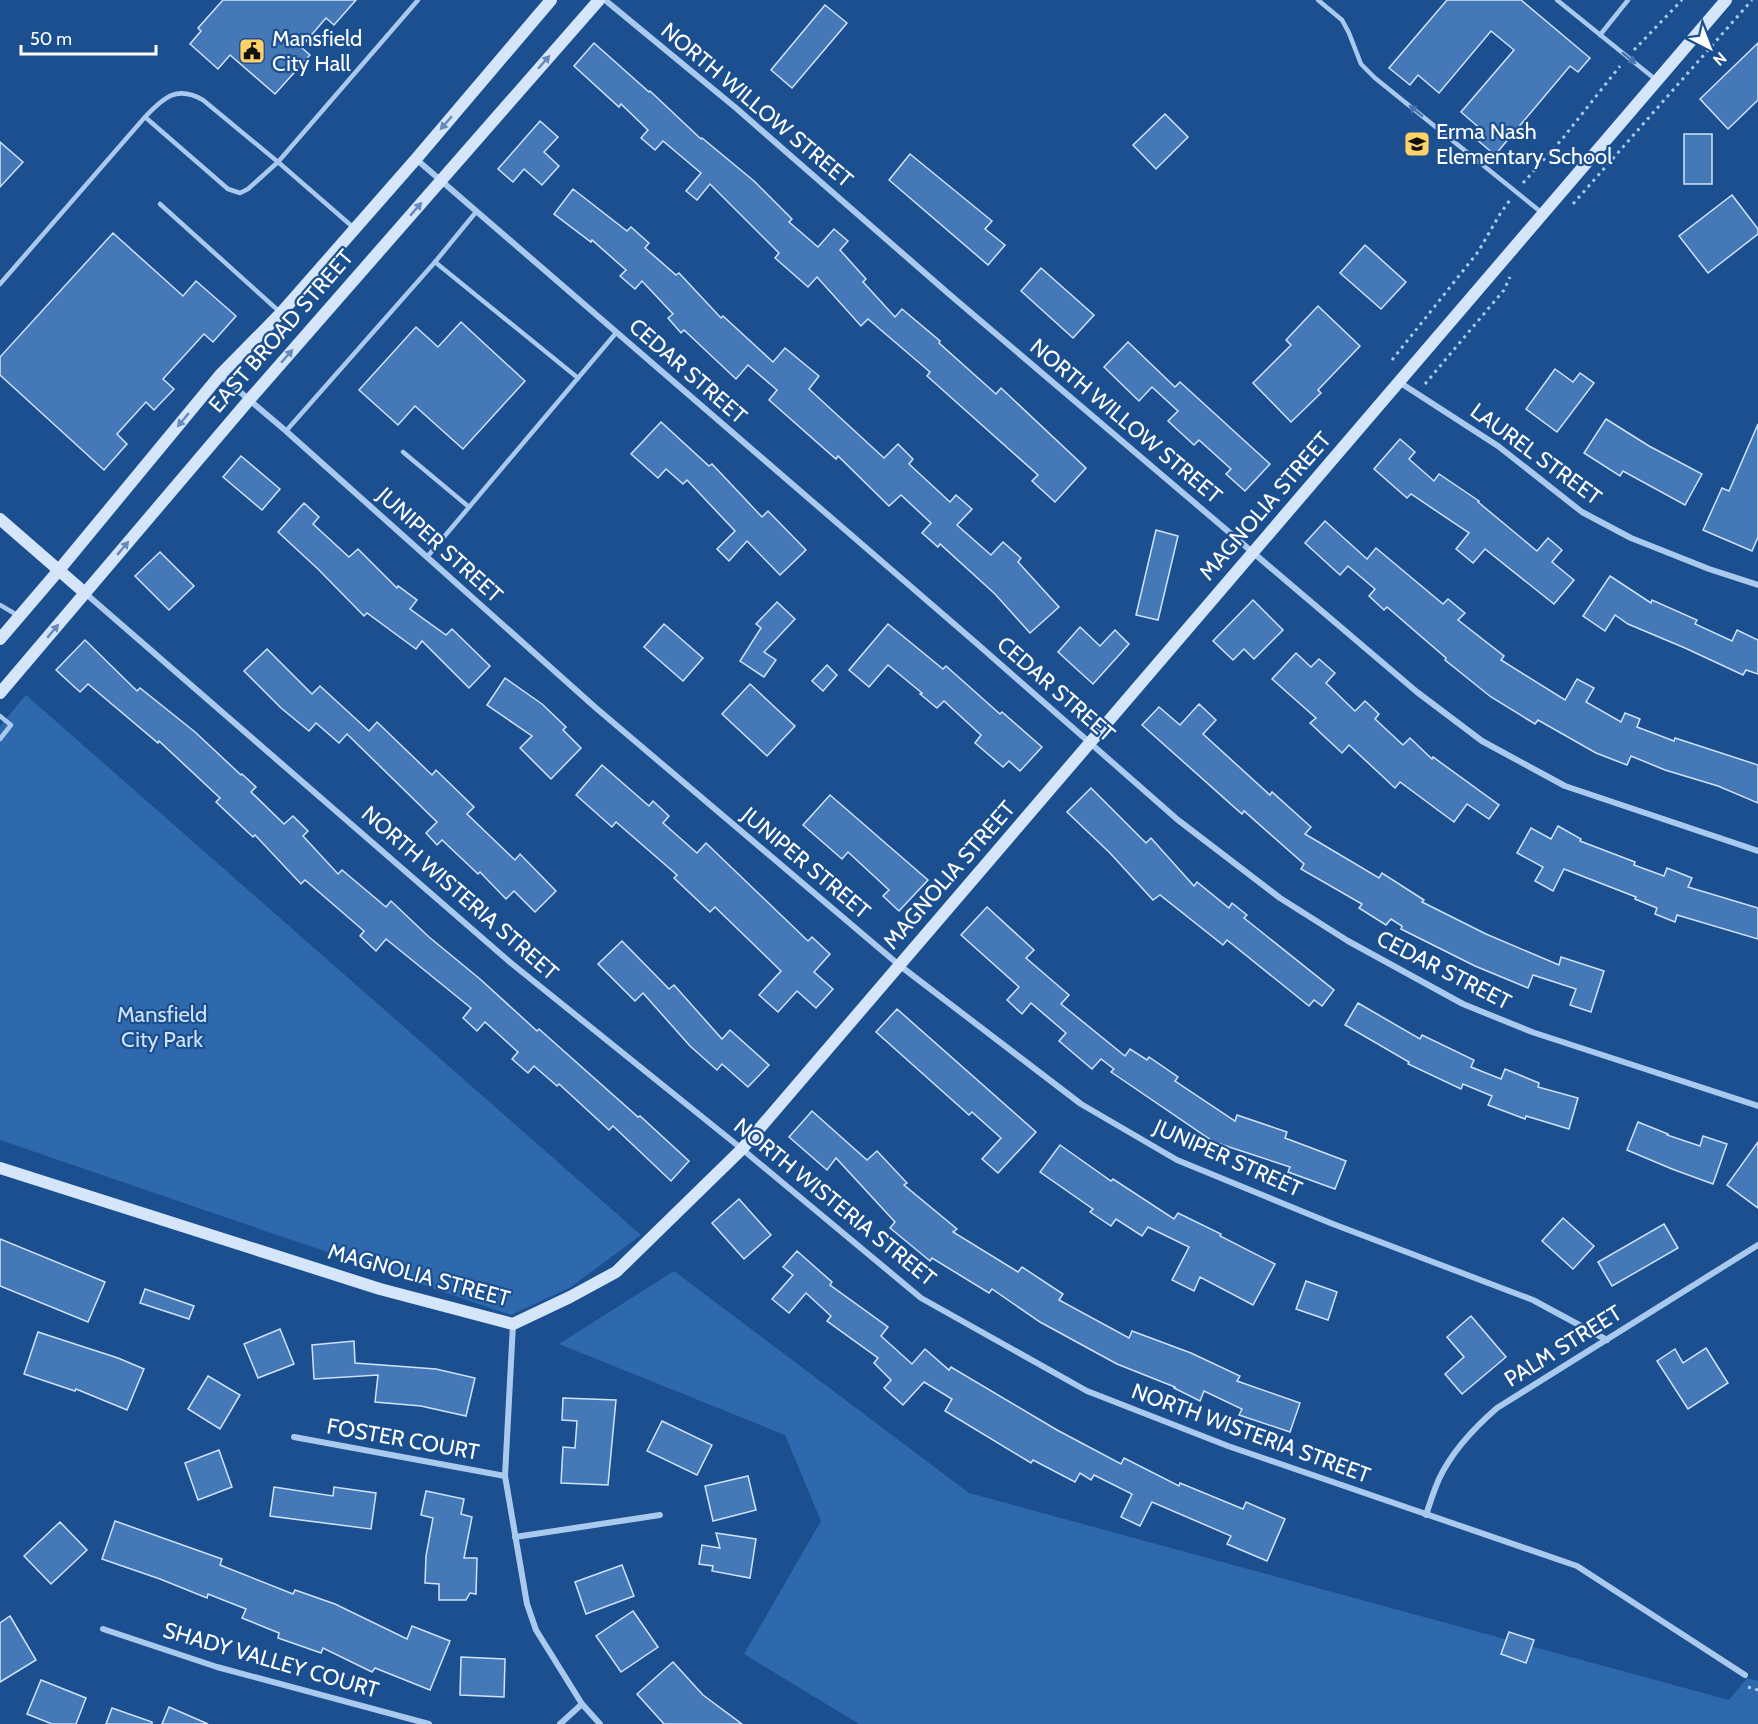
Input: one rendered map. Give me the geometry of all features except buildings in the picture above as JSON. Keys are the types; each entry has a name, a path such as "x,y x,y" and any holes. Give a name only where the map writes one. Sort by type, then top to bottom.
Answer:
{"street":[{"name":"EAST BROAD STREET","path":"0,639 220,375 280,313 416,159 551,0"},
{"name":"EAST BROAD STREET","path":"0,693 249,400 599,0"},
{"name":"NORTH WILLOW STREET","path":"605,0 736,108 949,294 1417,692 1482,741 1565,786 1758,851"},
{"name":"MAGNOLIA STREET","path":"0,1168 380,1289 513,1324 616,1272 742,1149 1726,0"},
{"name":"CEDAR STREET","path":"416,159 1178,820 1280,898 1348,941 1463,1004 1532,1032 1758,1106"},
{"name":"JUNIPER STREET","path":"220,375 286,431 596,708 899,965 1081,1104 1177,1160 1333,1224 1533,1300 1606,1340"},
{"name":"LAUREL STREET","path":"1399,382 1498,446 1582,512 1631,538 1708,569 1758,585"},
{"path":"0,519 85,593"},
{"name":"NORTH WISTERIA STREET","path":"85,593 512,963 742,1149 921,1298 1087,1391 1228,1446 1577,1566 1745,1675"},
{"name":"PALM STREET","path":"1426,1515 1439,1478 1453,1456 1478,1425 1497,1408 1758,1245"},
{"path":"513,1324 505,1476 527,1604 536,1630 582,1704 600,1724"},
{"name":"FOSTER COURT","path":"294,1437 505,1476"},
{"path":"515,1537 660,1515"},
{"name":"SHADY VALLEY COURT","path":"104,1629 217,1667 429,1724"},
{"path":"560,1724 582,1704"}],"lane":[{"path":"145,117 228,189 240,193 248,189 278,162 418,0"},
{"path":"1318,0 1341,20 1349,33 1361,64 1375,78 1543,214"},
{"path":"1557,0 1657,81"},
{"path":"1600,34 1628,0"},
{"path":"0,284 159,102 179,93 192,93 203,100 354,228"},
{"path":"160,204 280,313"},
{"path":"286,431 476,212"},
{"path":"435,262 578,378"},
{"path":"427,557 616,333"},
{"path":"403,452 469,507"},
{"path":"0,604 19,617"},
{"path":"0,716 11,725 0,739"}],"path":[{"path":"1392,360 1478,252 1515,193 1563,138 1627,56 1682,0"},
{"path":"1571,207 1752,0"},
{"path":"1417,393 1504,291 1512,273"}],"green space":[{"name":"Mansfield City Park","path":"26,695 641,1235 571,1287 511,1315 0,1140 0,726"},
{"path":"674,1271 969,1493 1729,1700 1747,1678 1758,1681 1758,1724 859,1724 744,1654 821,1521 785,1435 559,1344"}],"place":[{"name":"Mansfield City Hall","path":"252,51"},
{"name":"Erma Nash Elementary School","path":"1417,144"}]}
